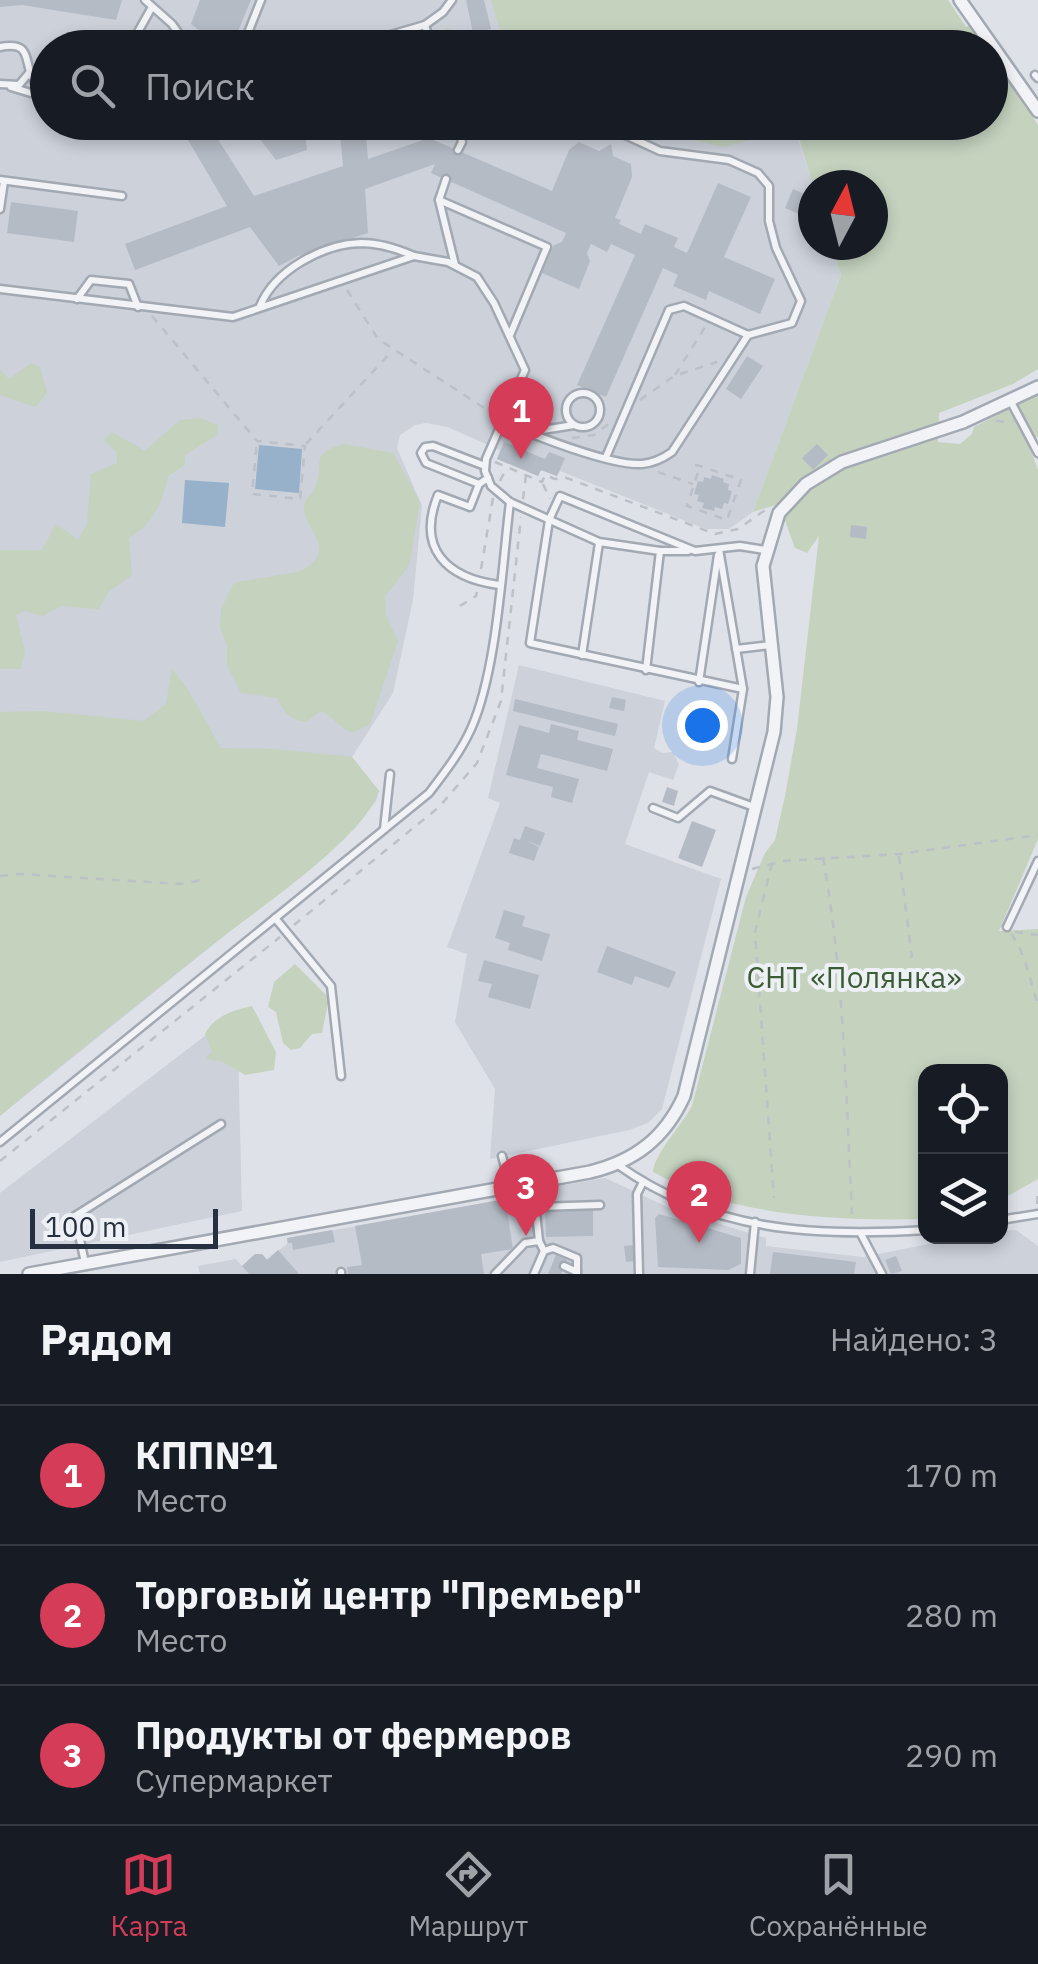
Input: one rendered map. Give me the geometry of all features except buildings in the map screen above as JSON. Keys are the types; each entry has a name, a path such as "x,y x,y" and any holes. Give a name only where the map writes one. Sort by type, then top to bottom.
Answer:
{"street":[{"path":"960,0 981,30"},
{"path":"1008,68 1038,111"},
{"path":"29,1274 618,1165 660,1135 684,1096 774,732 777,697 764,594 766,550 779,513 806,484 842,462 909,442 1012,402 1038,387"}],"lane":[{"path":"144,0 176,30"},
{"path":"250,30 262,0"},
{"path":"411,30 425,26 452,0"},
{"path":"138,30 152,6"},
{"path":"425,26 426,30"},
{"path":"0,47 16,46 28,57 29,73 25,80 3,86"},
{"path":"3,86 30,93"},
{"path":"458,150 461,140"},
{"path":"503,421 528,433 606,457 638,464 659,460 672,452 748,336 792,323 801,301 776,248 769,221 769,186 758,173 729,160 660,151 636,140"},
{"path":"446,179 439,200 455,266"},
{"path":"0,209 2,180 122,196"},
{"path":"439,200 548,247 510,336"},
{"path":"259,307 266,293 293,267 348,245 380,245 455,266 477,277 494,303 525,370 486,463 488,478 496,490 510,502 599,542 660,551 740,546 766,550"},
{"path":"0,289 233,318 414,256"},
{"path":"77,299 91,280 129,284 141,307"},
{"path":"606,457 669,310 684,306 748,336"},
{"path":"528,433 594,424 600,412 597,400 586,393 573,396 566,408 574,425"},
{"path":"1012,402 1038,453"},
{"path":"551,428 566,414"},
{"path":"479,484 426,462 421,453 425,446 433,446 486,463"},
{"path":"488,478 479,484 470,508 438,495 429,521 432,538 446,564 466,579 499,585"},
{"path":"695,551 560,496 548,520 530,643 743,689"},
{"path":"0,1142 429,793 454,761 472,726 486,677 510,502"},
{"path":"582,655 599,542"},
{"path":"719,549 743,689 732,759"},
{"path":"699,682 719,549"},
{"path":"646,670 660,551"},
{"path":"736,650 771,645"},
{"path":"384,830 390,774"},
{"path":"653,808 678,818 710,791 755,808"},
{"path":"1008,929 1038,861"},
{"path":"275,918 330,986 341,1076"},
{"path":"84,1263 74,1216 221,1124"},
{"path":"502,1156 510,1185"},
{"path":"618,1165 679,1202 755,1222 832,1234 918,1230"},
{"path":"533,1182 542,1254 536,1271 548,1273"},
{"path":"639,1274 637,1194 643,1182"},
{"path":"538,1207 600,1205"},
{"path":"1008,1219 1038,1214"},
{"path":"750,1274 755,1222"},
{"path":"862,1234 882,1274"},
{"path":"495,1274 526,1243 539,1240"},
{"path":"542,1254 553,1248 577,1258 577,1273 564,1266"},
{"path":"542,1254 553,1262"}],"path":[{"path":"340,280 378,338 503,421"},
{"path":"141,307 257,441 305,446"},
{"path":"674,376 710,318"},
{"path":"257,441 252,494 300,498 305,446 394,349"},
{"path":"980,426 998,420 1023,424"},
{"path":"486,463 542,482"},
{"path":"638,464 694,485"},
{"path":"698,466 741,480 727,520 687,506 694,485 698,466"},
{"path":"460,606 476,596 496,490 506,467"},
{"path":"554,509 542,482 545,474 555,479 564,476 715,534 738,530 770,506"},
{"path":"0,1161 440,807 477,763 501,701 526,476"},
{"path":"739,873 772,863 899,854 1038,835"},
{"path":"899,854 912,958"},
{"path":"823,858 831,900 852,1214"},
{"path":"772,863 755,932 755,959 774,1198"},
{"path":"0,876 180,884 207,879"},
{"path":"1008,929 1038,935"},
{"path":"1008,929 1018,942 1021,958 1035,985 1038,1006"}],"shaded area":[{"path":"0,0 747,0 758,30 30,30 30,140 798,140 808,170 798,170 798,260 836,260 841,275 753,512 729,529 706,529 560,471 557,476 541,470 538,476 497,459 500,450 447,427 426,423 400,435 397,448 422,506 413,600 393,693 352,757 379,791 356,827 0,1116"},
{"path":"519,665 665,701 654,748 662,753 673,752 679,764 673,780 649,772 625,844 721,879 662,1109 648,1123 629,1130 490,1159 495,1089 455,1022 467,954 447,947 500,803 488,798"},
{"path":"206,1035 238,1046 242,1211 0,1262 0,1193"},
{"path":"605,1178 674,1210 766,1238 766,1246 863,1257 929,1244 1008,1244 1008,1231 1016,1230 1038,1246 1038,1274 200,1274 198,1266 236,1259 242,1266 255,1254 267,1259 287,1244 287,1238 536,1196 546,1194 547,1188"}],"green space":[{"path":"491,0 948,0 966,27 972,24 976,30 500,30"},
{"name":"СНТ «Полянка»","path":"1008,80 1038,125 1038,369 1013,384 939,413 938,442 960,444 974,427 1038,394 1038,437 1026,437 1038,470 1038,839 999,931 1038,929 1038,1179 1008,1196 1008,1064 918,1064 918,1219 821,1217 750,1207 716,1199 653,1172 663,1148 692,1106 746,897 765,853 775,840 785,796 797,729 819,536 807,553 795,548 779,504 753,512 841,275 836,260 888,260 888,170 808,170 799,140 1008,140"},
{"path":"693,140 750,140 723,147"},
{"path":"32,363 40,367 47,393 35,407 0,395 0,370 9,379"},
{"path":"200,418 218,425 217,435 185,455 185,465 168,476 151,519 129,538 132,575 108,592 99,609 61,606 43,616 24,611 16,615 25,652 20,669 0,669 0,550 42,550 56,524 78,540 87,524 91,474 117,463 117,453 104,440 112,432 145,451 180,420"},
{"path":"344,444 393,453 420,502 409,566 385,596 386,615 398,641 370,724 353,733 321,711 306,722 300,721 288,714 277,698 241,693 227,665 227,645 220,628 221,609 234,583 303,570 318,555 305,504 318,481 321,457"},
{"path":"172,669 221,748 352,757 379,791 353,830 308,872 0,1116 0,712 43,711 144,721 166,704"},
{"path":"295,964 329,998 322,1033 312,1034 300,1048 291,1050 283,1043 276,1012 268,1007 274,982"},
{"path":"252,1006 276,1052 274,1070 245,1075 223,1062 206,1059 212,1051 205,1034 209,1028 225,1015"}],"water":[{"path":"259,445 302,449 299,493 255,489"},
{"path":"185,480 229,483 225,527 182,523"}],"place":[{"name":"КПП№1","path":"521,459"},
{"name":"Продукты от фермеров","path":"526,1236"},
{"name":"Торговый центр \"Премьер\"","path":"699,1243"}]}
